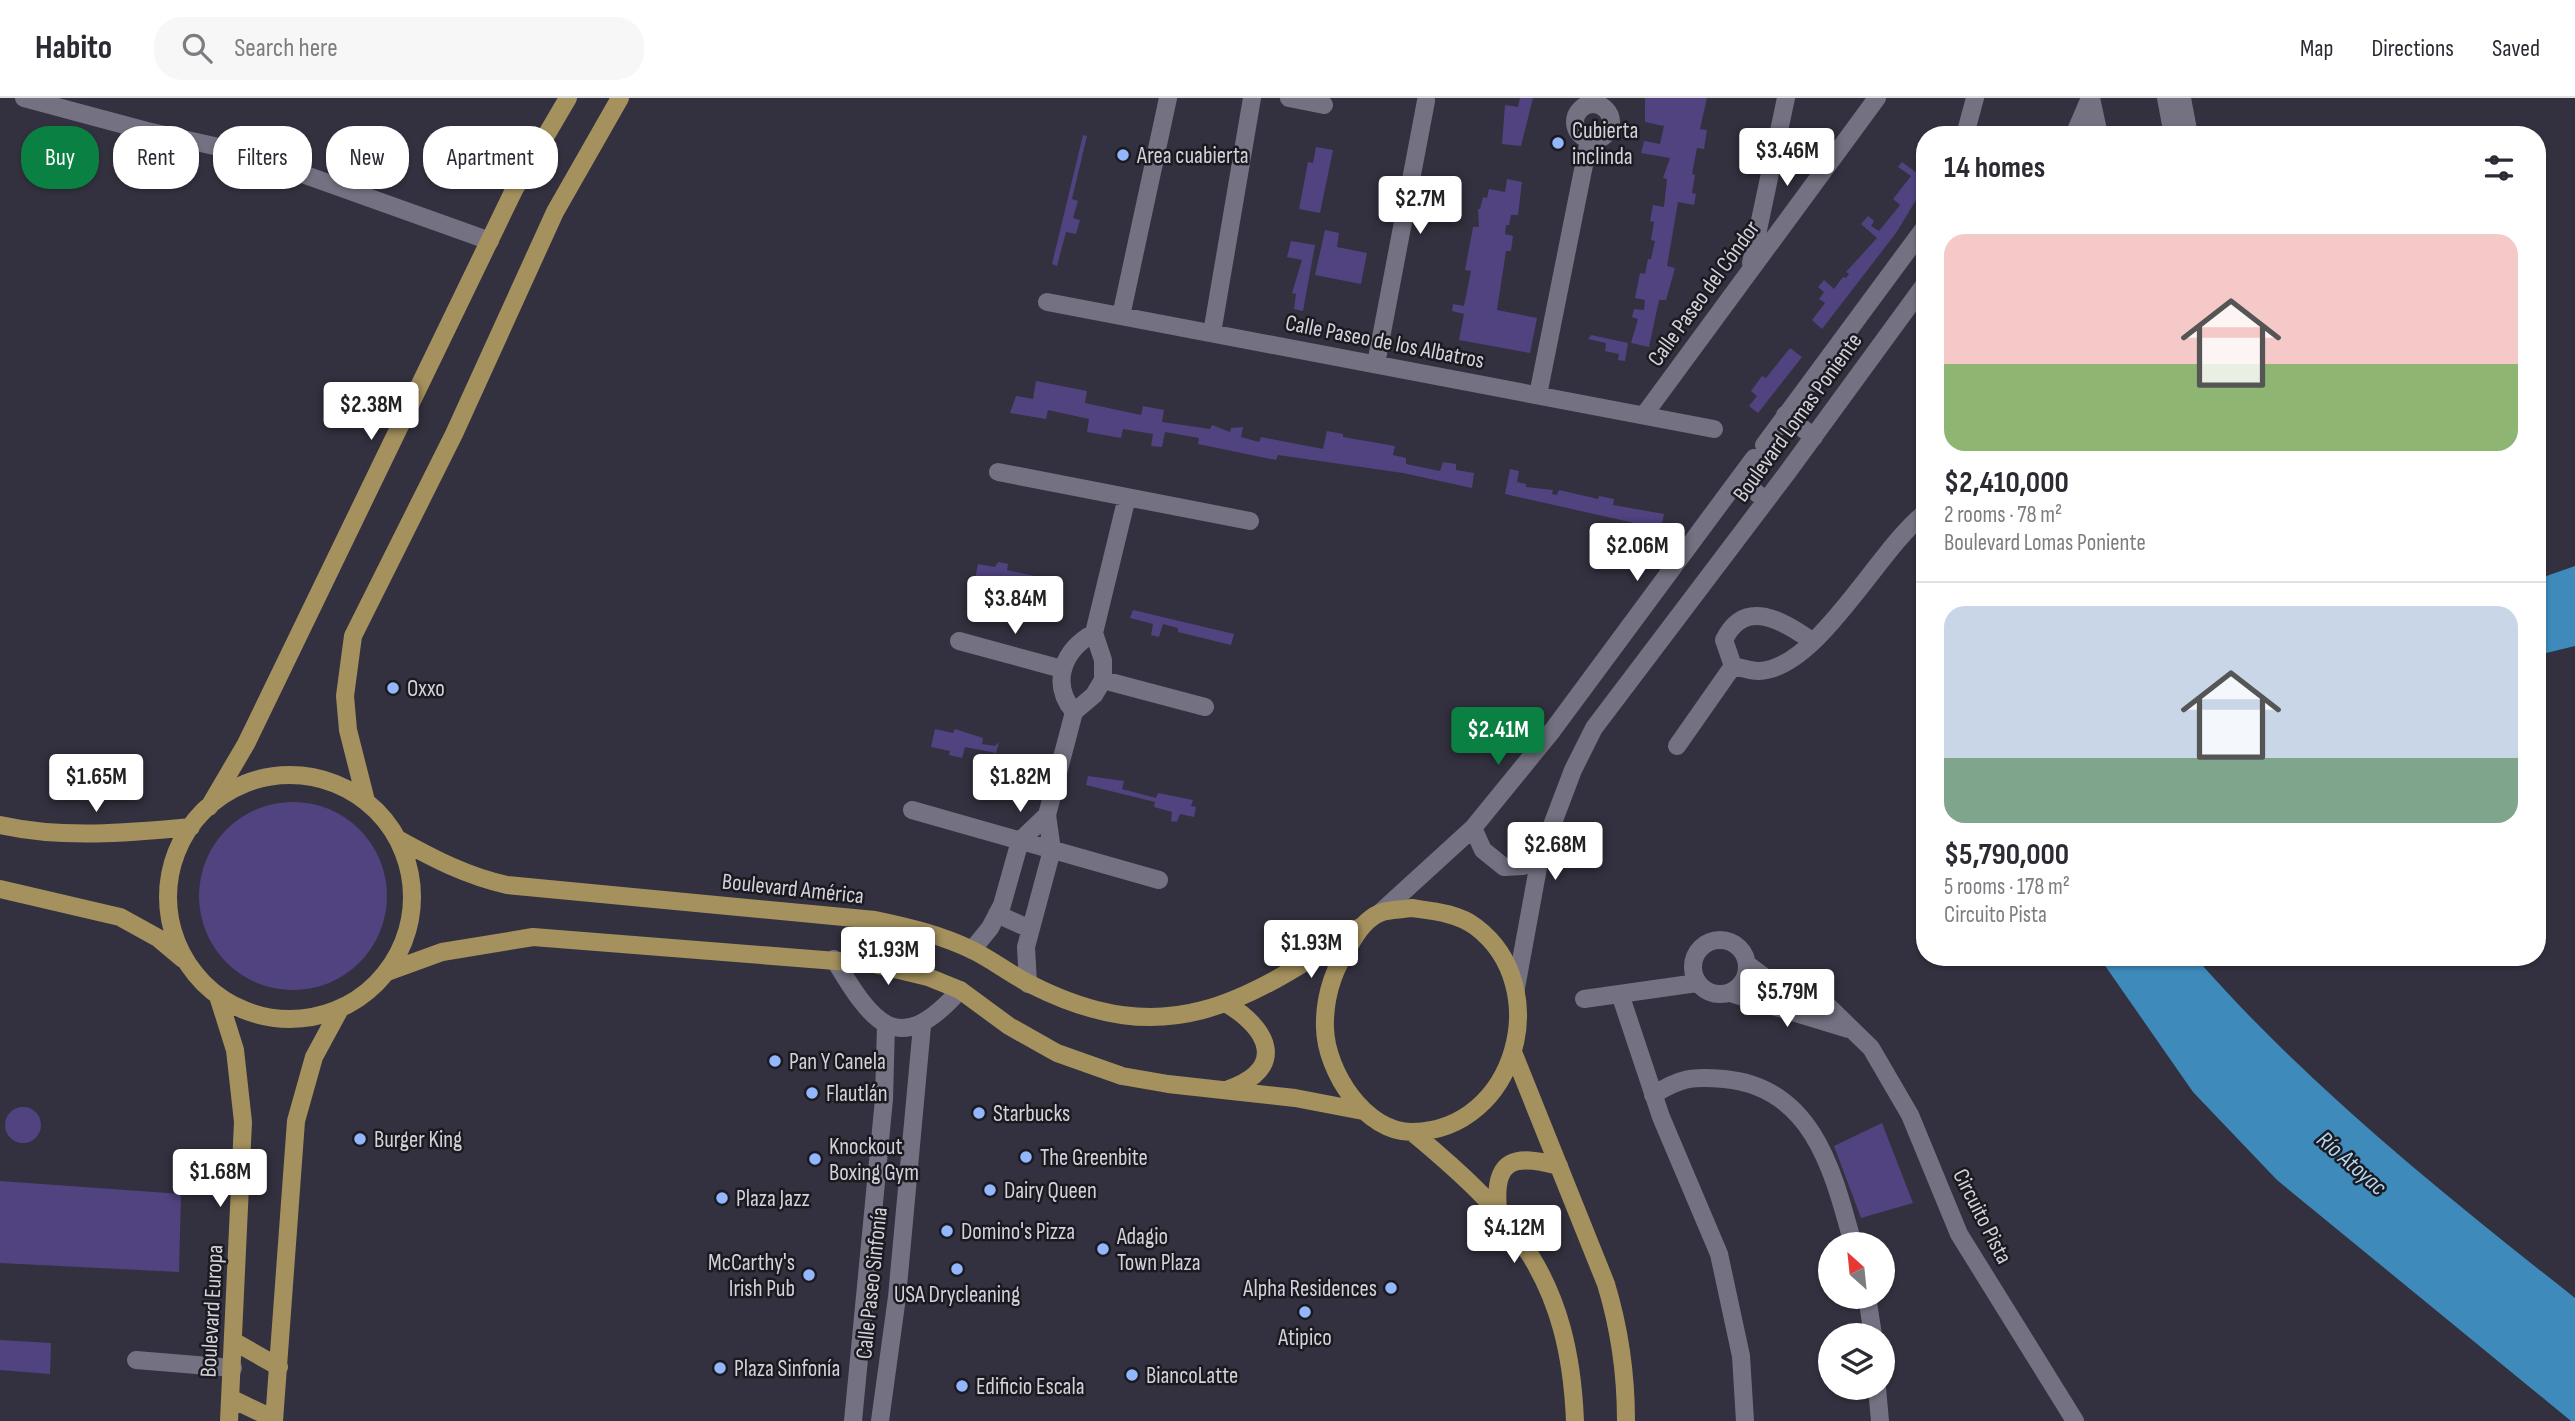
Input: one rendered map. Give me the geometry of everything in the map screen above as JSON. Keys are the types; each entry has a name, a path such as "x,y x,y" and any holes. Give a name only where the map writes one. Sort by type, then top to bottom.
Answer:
{"main road":[{"path":"209,807 237,788 270,778 303,776 336,784 366,801 384,818 398,839 410,872 413,906 405,941 387,972 366,993 340,1009 309,1018 277,1019 247,1012 218,996 200,981 186,961 174,936 168,908 169,879 177,852 191,827 209,807 252,732 514,190 568,98"},
{"path":"366,801 348,730 345,696 353,636 454,434 555,212 620,98"},
{"path":"0,825 31,832 78,834 191,827"},
{"name":"Boulevard América","path":"398,839 476,878 507,885 875,920 909,927 972,950 1028,984 1081,1006 1120,1016 1187,1016 1227,1004 1291,972 1362,926"},
{"path":"0,889 120,917 158,939 186,961"},
{"path":"1411,908 1438,911 1475,926 1489,939 1505,962 1516,988 1517,1030 1513,1052 1501,1080 1483,1106 1461,1121 1412,1132 1390,1128 1363,1111 1344,1085 1330,1056 1325,1030 1329,987 1344,954 1362,926 1381,912 1411,908"},
{"path":"387,972 442,952 533,937 834,959 898,969 960,990 1009,1026 1057,1053 1122,1076 1168,1084 1229,1089 1363,1111"},
{"name":"Boulevard Europa","path":"218,996 235,1050 243,1122 235,1342 229,1421"},
{"path":"1227,1004 1256,1025 1265,1048 1259,1068 1245,1082 1229,1089"},
{"path":"232,1399 274,1420 296,1121 314,1057 340,1009"},
{"path":"1513,1052 1606,1284 1617,1321 1624,1362 1626,1421"},
{"path":"1412,1132 1499,1209 1528,1250 1562,1324 1570,1367 1575,1421"},
{"path":"1499,1209 1497,1179 1504,1167 1527,1159 1559,1166"},
{"path":"235,1342 279,1367"}],"street":[{"path":"24,98 147,131 241,152 489,241"},
{"path":"1121,316 1168,98"},
{"path":"1212,333 1252,98"},
{"path":"1289,98 1324,105"},
{"path":"1750,270 1786,98"},
{"name":"Calle Paseo del Cóndor","path":"1644,415 1877,98"},
{"path":"1967,126 1975,98"},
{"path":"2078,126 2090,98"},
{"path":"2090,98 2097,126"},
{"path":"2166,98 2171,126"},
{"path":"2182,98 2187,126"},
{"path":"1376,364 1428,99"},
{"path":"1597,101 1608,112 1611,126 1603,137 1589,140 1577,132 1575,118 1583,106 1597,101"},
{"path":"1538,395 1589,140"},
{"name":"Boulevard Lomas Poniente","path":"1381,912 1473,828 1552,732 1916,239"},
{"name":"Boulevard Lomas Poniente","path":"1516,988 1540,857 1573,770 1594,728 1814,438 1916,296"},
{"name":"Calle Paseo de los Albatros","path":"1047,302 1714,429"},
{"path":"1785,415 1814,438"},
{"path":"998,472 1250,521"},
{"path":"1740,478 1766,501"},
{"path":"1028,984 1026,965 1030,929 1052,850 1046,814 1074,712 1094,695 1103,680 1103,660 1094,634 1127,497"},
{"path":"1733,666 1760,671 1776,667 1802,653 1916,521"},
{"path":"1733,666 1724,640 1730,628 1741,618 1755,615 1772,619 1812,641"},
{"path":"1074,712 1062,691 1062,669 1072,650 1094,634"},
{"path":"959,641 1062,669"},
{"path":"1678,746 1733,666"},
{"path":"1103,680 1205,707"},
{"path":"912,810 1159,880"},
{"path":"972,950 997,914 1020,841 1046,814"},
{"path":"1473,828 1483,850 1504,867 1523,866 1540,857"},
{"path":"997,914 1030,929"},
{"path":"1730,993 1743,981 1747,964 1740,948 1732,943 1715,940 1699,949 1692,966 1697,983 1712,993 1730,993 1854,1031"},
{"path":"834,959 860,1002 886,1025 903,1029 922,1026 939,1014 960,990"},
{"name":"Circuito Pista","path":"1747,964 1771,982 1829,1007 1854,1031 1887,1072 1910,1115 1959,1234 2075,1421"},
{"path":"1584,999 1697,983"},
{"path":"1620,993 1653,1095 1719,1254 1741,1356 1745,1421"},
{"name":"Calle Paseo Sinfonía","path":"853,1421 884,1099 886,1025"},
{"name":"Calle Paseo Sinfonía","path":"880,1421 897,1297 922,1026"},
{"path":"1653,1095 1677,1079 1713,1078 1741,1080 1776,1094 1791,1105 1811,1130 1834,1185 1849,1232"},
{"path":"136,1360 233,1368"},
{"path":"1878,1400 1880,1421"}],"shaded area":[{"path":"1520,98 1533,98 1521,146 1502,144 1505,105 1518,107"},
{"path":"1645,98 1707,98 1700,129 1707,130 1704,149 1697,148 1692,174 1695,175 1692,193 1696,194 1694,205 1678,202 1667,266 1675,268 1666,300 1659,300 1649,347 1631,343 1638,319 1632,317 1634,309 1644,310 1645,300 1635,298 1640,273 1645,274 1655,241 1651,240 1653,205 1664,207 1667,179 1663,178 1670,158 1641,153 1644,141 1660,144 1664,126 1645,122"},
{"path":"1083,135 1087,136 1072,199 1078,201 1073,218 1080,220 1076,234 1066,232 1057,266 1052,264"},
{"path":"1316,147 1333,150 1320,213 1299,209 1308,162 1313,163"},
{"path":"1902,162 1916,172 1916,200 1896,233 1822,329 1812,320 1825,303 1819,299 1824,292 1818,287 1824,280 1834,289 1877,238 1861,224 1868,216 1874,221 1871,226 1879,231 1900,205 1893,199 1911,176 1898,167"},
{"path":"1507,179 1522,182 1518,215 1511,215 1509,225 1506,225 1505,234 1513,236 1511,251 1506,251 1497,310 1537,318 1530,353 1459,340 1464,314 1452,311 1453,304 1464,306 1471,271 1465,270 1473,227 1479,227 1478,209 1483,197 1487,198 1489,189 1505,192"},
{"path":"1325,230 1339,233 1337,247 1367,253 1361,284 1315,275"},
{"path":"1291,241 1315,245 1303,311 1294,309 1296,294 1292,293 1302,260 1287,257"},
{"path":"1591,335 1628,343 1625,361 1618,360 1619,354 1605,351 1606,343 1588,339"},
{"path":"1790,348 1802,357 1758,413 1749,406 1757,396 1751,391 1762,376 1766,378"},
{"path":"1036,381 1087,391 1085,403 1141,415 1143,406 1164,410 1162,422 1210,429 1212,425 1230,432 1231,428 1243,427 1241,437 1259,442 1261,437 1323,449 1327,431 1343,434 1343,437 1395,446 1393,455 1406,458 1406,464 1440,471 1443,462 1456,464 1456,470 1474,473 1472,488 1403,473 1278,455 1276,460 1198,444 1199,438 1165,432 1162,447 1151,446 1153,434 1123,429 1121,438 1087,432 1089,419 1048,410 1046,419 1010,413 1016,396 1033,399"},
{"path":"1510,469 1519,471 1517,482 1526,484 1526,487 1553,490 1552,494 1557,495 1559,490 1598,499 1599,496 1614,499 1613,505 1664,514 1661,529 1505,494"},
{"path":"998,562 1008,564 1007,570 1044,578 1042,585 1005,578 1003,584 987,580 985,586 974,583 978,564 995,567"},
{"path":"1133,610 1234,634 1231,645 1178,632 1178,628 1163,624 1159,637 1151,635 1153,624 1130,618"},
{"path":"935,729 953,733 955,729 983,738 982,744 995,746 999,742 996,753 965,747 962,758 949,755 950,751 931,747"},
{"path":"1088,776 1124,781 1122,789 1156,798 1158,793 1193,800 1191,806 1196,807 1194,817 1180,814 1177,822 1171,821 1172,812 1154,807 1155,802 1086,785"},
{"path":"293,802 329,809 359,830 380,860 387,896 380,932 359,962 329,983 293,990 257,983 227,962 206,932 199,896 206,860 227,830 257,809"},
{"path":"23,1107 36,1112 41,1125 36,1138 23,1143 10,1138 5,1125 10,1112"},
{"path":"1882,1123 1913,1203 1861,1218 1834,1146"},
{"path":"0,1181 181,1194 179,1272 0,1263"},
{"path":"0,1340 51,1343 50,1374 0,1370"}],"water":[{"path":"2575,566 2575,646 2546,653 2546,576"},
{"name":"Río Atoyac","path":"2105,966 2203,966 2283,1050 2377,1136 2575,1298 2575,1421 2571,1421 2277,1180 2193,1092"}],"place":[{"name":"Cubierta inclinda","path":"1558,143"},
{"name":"Area cuabierta","path":"1123,155"},
{"name":"Oxxo","path":"393,688"},
{"name":"Pan Y Canela","path":"775,1061"},
{"name":"Flautlán","path":"812,1093"},
{"name":"Starbucks","path":"979,1113"},
{"name":"Burger King","path":"360,1139"},
{"name":"The Greenbite","path":"1026,1157"},
{"name":"Knockout Boxing Gym","path":"815,1159"},
{"name":"Dairy Queen","path":"990,1190"},
{"name":"Plaza Jazz","path":"722,1198"},
{"name":"Domino's Pizza","path":"947,1231"},
{"name":"Adagio Town Plaza","path":"1103,1249"},
{"name":"USA Drycleaning","path":"957,1269"},
{"name":"McCarthy's Irish Pub","path":"809,1275"},
{"name":"Alpha Residences","path":"1391,1288"},
{"name":"Atipico","path":"1305,1312"},
{"name":"Plaza Sinfonía","path":"720,1368"},
{"name":"BiancoLatte","path":"1132,1375"},
{"name":"Edificio Escala","path":"962,1386"}]}
